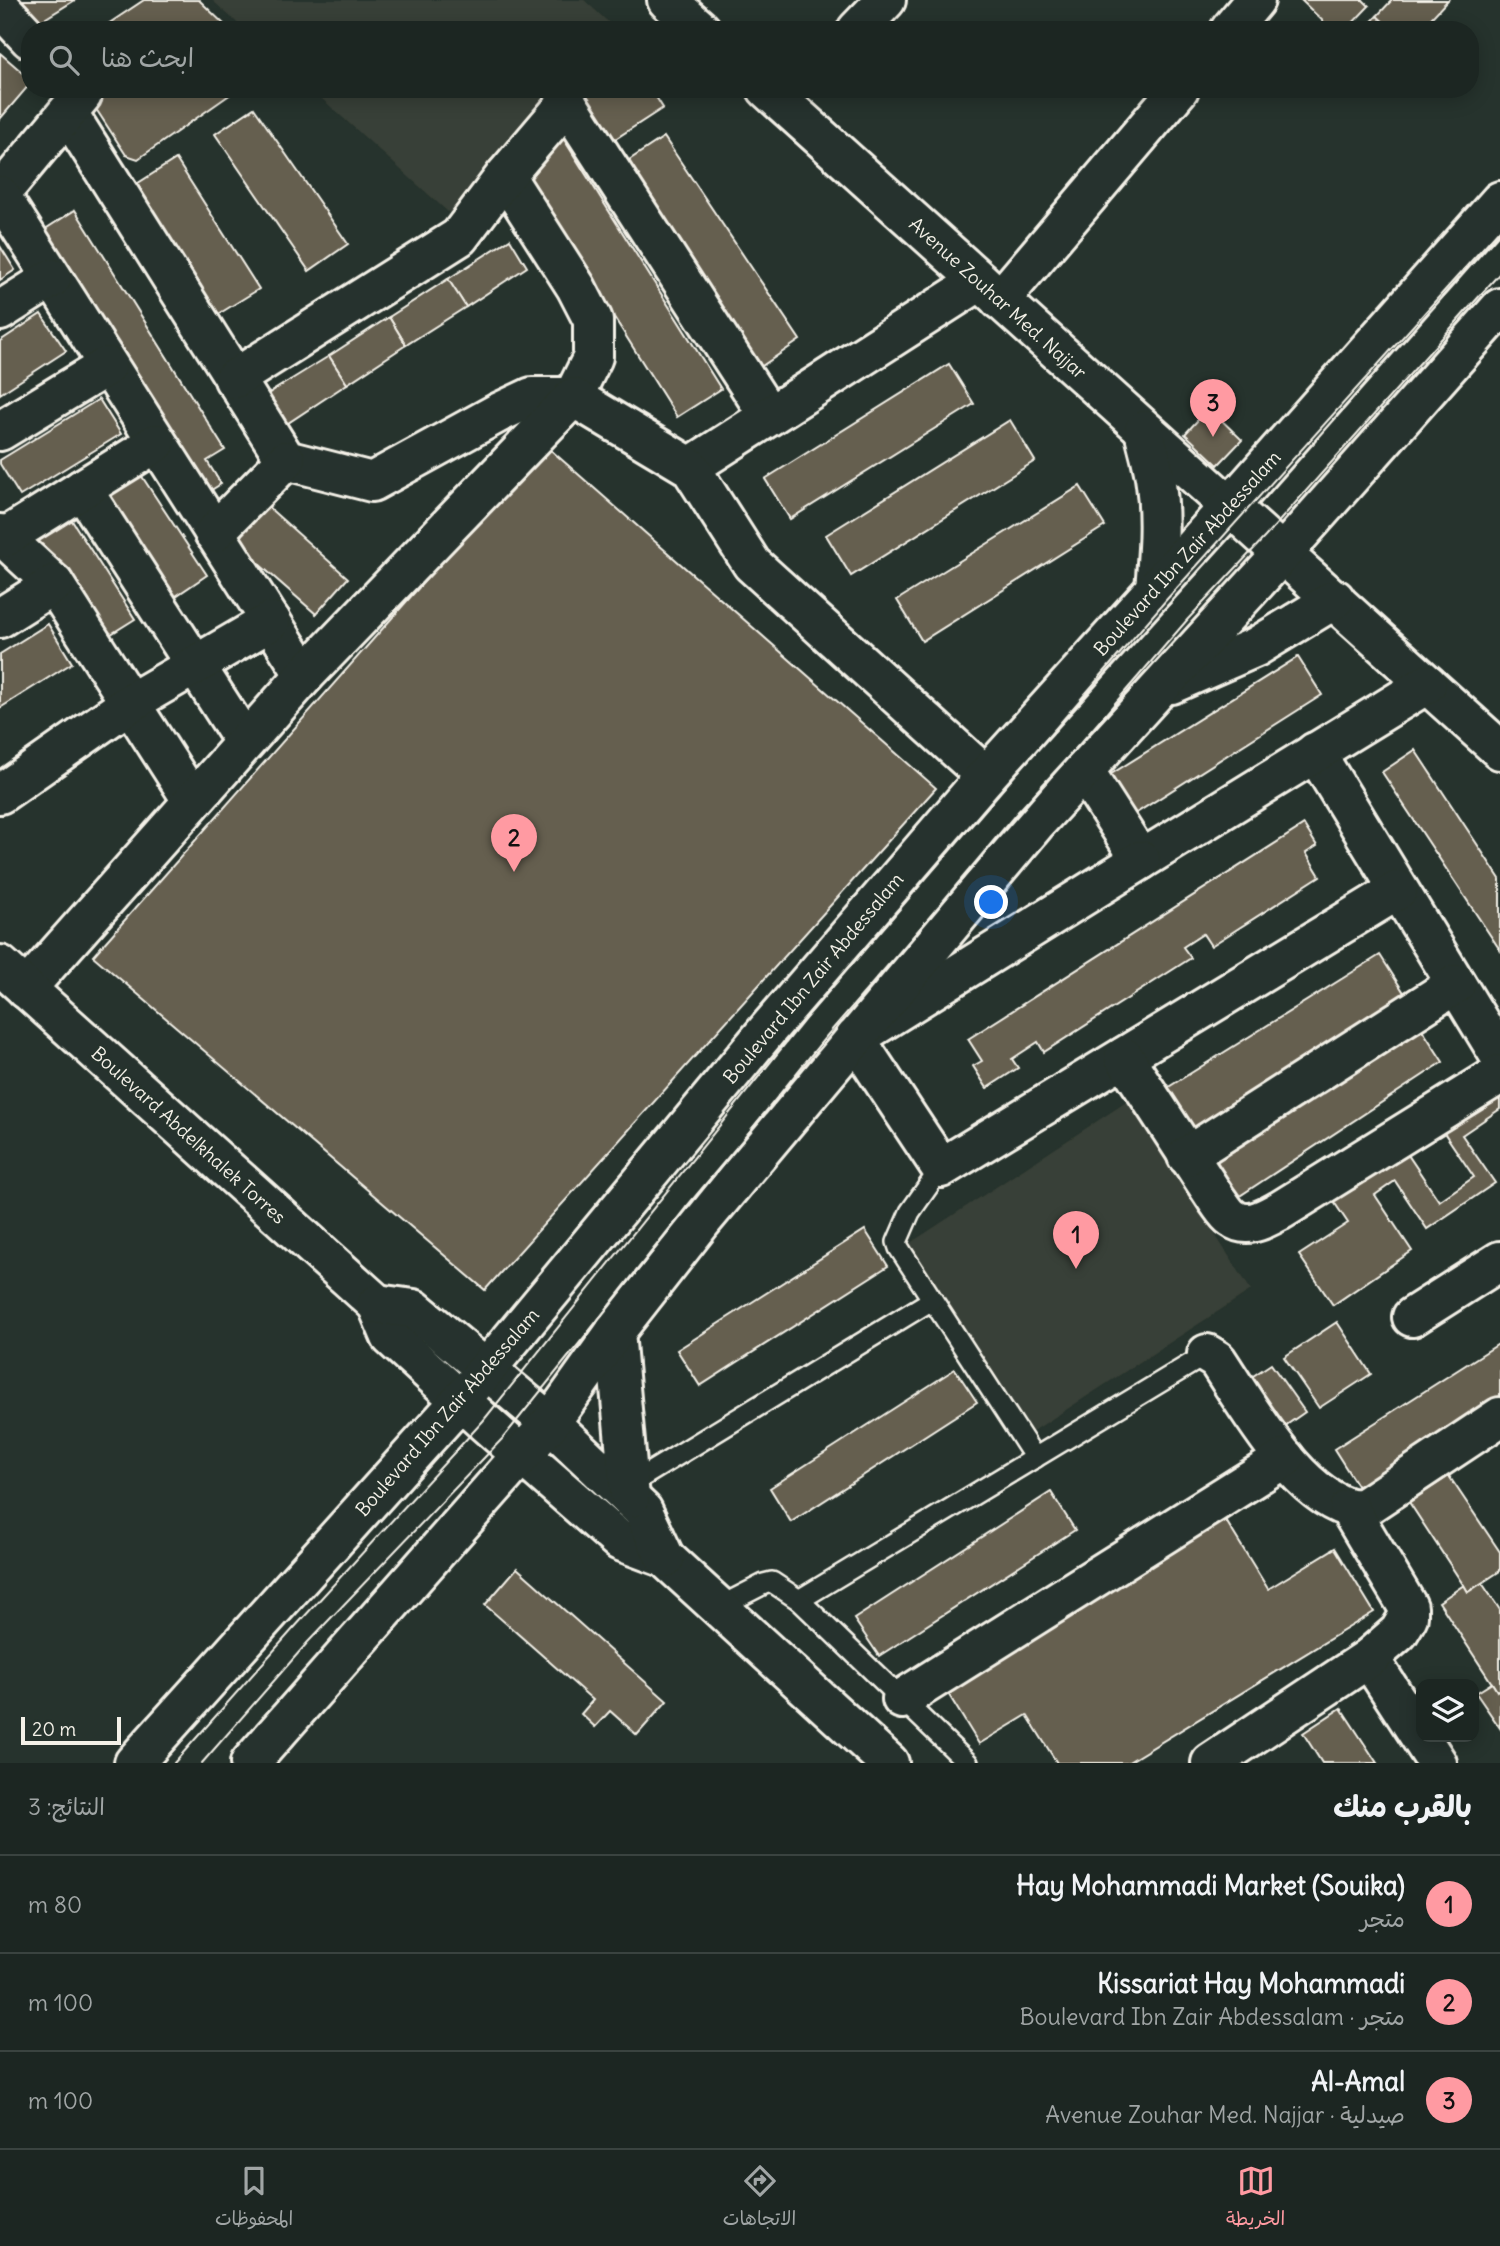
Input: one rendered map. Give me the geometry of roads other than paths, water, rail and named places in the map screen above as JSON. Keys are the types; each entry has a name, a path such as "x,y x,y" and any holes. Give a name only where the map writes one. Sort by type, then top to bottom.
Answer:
{"street":[{"path":"667,0 691,21"},
{"path":"866,21 886,0"},
{"path":"1238,21 1255,0"},
{"path":"0,7 21,29"},
{"name":"Avenue Zouhar Med. Najjar","path":"787,98 990,290 1500,750"},
{"path":"690,467 769,416 990,290 1171,98"},
{"path":"305,675 0,195 72,101 234,379 286,460 372,482 532,397 573,397 690,467 752,564 986,776"},
{"path":"234,379 459,237 505,176 567,103 769,416"},
{"path":"13,977 192,800 305,675 573,397 593,356 593,320 576,287 505,176"},
{"name":"Boulevard Ibn Zair Abdessalam","path":"134,1763 461,1400 769,1028 986,776 1500,201"},
{"path":"0,311 52,278"},
{"path":"250,1763 523,1456 702,1221 1035,824 1283,553 1500,308"},
{"path":"0,431 107,366"},
{"path":"1144,430 1156,482 1158,510 1159,540 1155,589"},
{"path":"156,443 2,536 54,584 192,800"},
{"path":"214,533 286,460"},
{"path":"82,489 244,741"},
{"path":"0,618 54,584"},
{"path":"1160,689 1256,647 1335,599"},
{"path":"0,793 130,703 271,621"},
{"path":"855,1038 1427,684"},
{"path":"1315,752 1500,1056"},
{"path":"1084,771 1141,860"},
{"path":"855,1038 941,1168 1398,890"},
{"name":"Boulevard Abdelkhalek Torres","path":"13,977 377,1304 391,1337 523,1456 620,1541 665,1558 889,1763"},
{"path":"1187,1156 1456,984"},
{"path":"1124,1057 1217,1200 1232,1219 1244,1223 1258,1222 1281,1210 1500,1074"},
{"path":"1412,1317 1500,1261"},
{"name":"Boulevard Abdelkhalek Torres","path":"377,1304 414,1309 629,1492 643,1511 665,1558"},
{"path":"615,1332 629,1492"},
{"path":"1207,1354 1217,1360 1284,1458 1326,1496 1349,1508 1363,1508 1500,1417"},
{"path":"902,1699 1284,1458"},
{"path":"1211,1763 1249,1753 1369,1658 1399,1632 1408,1617 1408,1607 1349,1508"},
{"path":"1369,1658 1437,1763"}],"lane":[{"path":"941,1168 910,1212 897,1242 902,1254 1035,1458"},
{"path":"629,1492 932,1300"},
{"path":"799,1600 1207,1354"},
{"path":"719,1607 764,1584 772,1583 799,1600 968,1763"}],"tram line":[{"path":"174,1763 483,1421 805,1019 1167,599 1500,229"},
{"path":"202,1763 308,1642 503,1438 824,1039 1188,619 1265,537 1500,273"}],"place":[{"name":"Al-Amal","path":"1213,437"},
{"name":"Kissariat Hay Mohammadi","path":"514,872"},
{"name":"Hay Mohammadi Market (Souika)","path":"1076,1269"}]}
